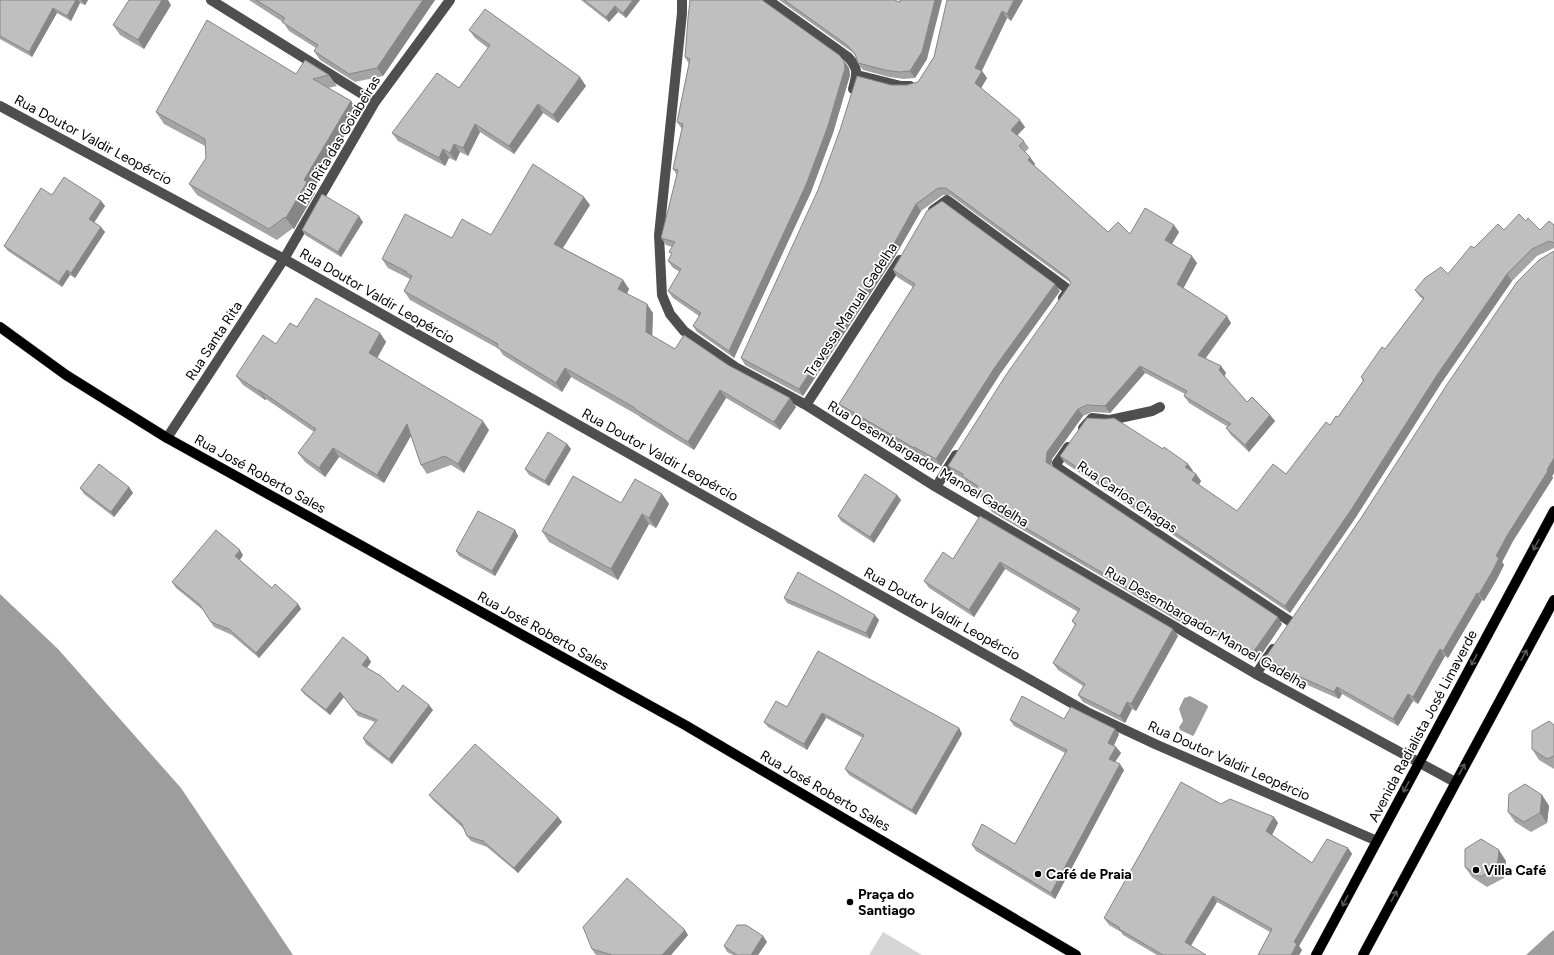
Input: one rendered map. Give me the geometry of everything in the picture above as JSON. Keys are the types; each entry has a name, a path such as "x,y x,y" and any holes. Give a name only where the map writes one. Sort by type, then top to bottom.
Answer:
{"main road":[{"name":"Rua José Roberto Sales","path":"0,327 66,375 167,438 685,725 1076,955"},
{"name":"Avenida Radialista José Limaverde","path":"1316,955 1554,510"},
{"path":"1363,955 1554,600"}],"street":[{"path":"211,0 375,102"},
{"name":"Rua Rita das Goiabeiras","path":"284,259 375,102 450,0"},
{"name":"Rua Desembargador Manoel Gadelha","path":"682,0 659,235 662,295 670,314 684,331 806,405 936,488 1256,674 1419,764 1455,782"},
{"path":"768,0 848,57 855,65 857,75 850,98"},
{"path":"857,75 901,86 912,86 919,84"},
{"name":"Rua Doutor Valdir Leopércio","path":"0,106 284,259 1089,713 1313,814 1378,841"},
{"path":"928,214 947,200 1069,290 1055,309"},
{"name":"Travessa Manual Gadelha","path":"806,405 904,254"},
{"name":"Rua Santa Rita","path":"167,438 284,259"},
{"name":"Rua Carlos Chagas","path":"1160,407 1152,411 1110,420 1092,418 1088,420 1057,466 1291,622"},
{"path":"936,488 960,449"},
{"path":"1256,674 1278,642"}],"shaded area":[{"path":"0,594 58,649 181,788 293,955 0,955"},
{"path":"1190,696 1208,707 1193,736 1180,730 1179,727 1183,721 1179,709 1184,698"},
{"path":"1554,930 1554,955 1526,955 1550,933"},
{"path":"883,932 922,955 869,955"}],"building":[{"path":"0,0 76,0 67,16 53,8 29,52 0,36"},
{"path":"129,0 162,0 138,40 113,25"},
{"path":"256,0 423,0 377,68 349,74 314,51 318,45 282,22 285,18"},
{"path":"584,0 633,0 623,13 615,6 606,17"},
{"path":"690,0 762,0 839,55 844,61 845,68 828,126 806,185 729,351 693,326 701,313 668,291 681,269 668,261 672,253 669,252 675,242 661,238 678,170 673,169 683,124 677,122 690,59 685,57"},
{"path":"784,0 894,0 900,2 900,0 935,0 922,52 910,71 899,72 858,63 855,54 847,45"},
{"path":"947,0 1014,0 1007,14 1002,11 975,68 982,71 975,83 1020,120 1011,130 1024,141 1019,146 1030,157 1028,160 1108,232 1118,222 1130,234 1145,208 1174,225 1165,240 1192,256 1177,284 1227,316 1198,355 1221,366 1219,370 1247,402 1252,397 1270,415 1245,445 1226,428 1231,424 1184,396 1187,391 1140,366 1105,406 1087,405 1078,409 1047,452 1046,462 1278,617 1254,651 1252,650 1251,652 1182,613 1180,618 988,506 991,500 975,490 978,486 962,476 963,474 948,466 1006,375 1071,283 1068,278 946,188 938,188 916,204 890,251 799,389 741,358 818,190 840,130 857,76 891,85 907,85 918,82 934,57"},
{"path":"485,9 580,77 553,115 538,104 509,146 475,124 463,148 454,144 450,153 443,149 439,158 392,133 437,73 459,88 490,45 469,30"},
{"path":"207,20 296,74 305,60 329,75 313,79 351,101 304,180 307,182 286,218 285,217 269,229 189,184 206,158 205,139 156,112"},
{"path":"533,164 584,197 554,244 623,280 618,289 647,304 646,332 675,349 684,335 728,365 790,398 774,422 720,390 688,442 635,408 565,368 556,383 497,347 498,344 404,291 412,276 382,259 405,214 452,238 462,219 491,235"},
{"path":"64,177 101,201 89,219 101,227 71,273 67,270 59,282 4,246 41,188 52,195"},
{"path":"322,194 359,216 338,252 302,230"},
{"path":"942,201 1055,284 995,367 936,459 914,448 839,404 915,284 893,270 927,211"},
{"path":"1519,214 1526,221 1528,218 1540,230 1549,221 1554,225 1554,243 1549,241 1532,249 1507,274 1437,375 1351,510 1285,606 1060,456 1087,418 1114,418 1163,449 1164,447 1188,464 1185,467 1196,474 1192,480 1237,511 1273,464 1286,474 1326,422 1330,425 1336,416 1338,417 1364,380 1361,377 1382,347 1385,349 1424,298 1415,290 1425,278 1441,267 1448,274 1471,246 1474,248 1498,224 1504,230"},
{"path":"1554,251 1554,458 1547,470 1548,471 1508,534 1496,556 1499,558 1492,572 1479,594 1477,593 1443,651 1440,649 1413,697 1408,694 1393,719 1337,687 1334,692 1289,672 1265,658 1361,518 1448,383 1517,282 1539,260"},
{"path":"316,298 380,333 369,353 483,421 458,464 445,456 421,465 407,424 377,475 333,448 319,468 298,453 316,429 236,376 263,335 276,344 290,323 297,327"},
{"path":"548,432 567,444 545,481 525,469"},
{"path":"99,464 129,487 111,512 80,488"},
{"path":"865,474 897,495 870,537 838,516"},
{"path":"573,476 621,503 635,479 662,494 649,518 642,514 611,569 542,531"},
{"path":"478,511 515,530 492,571 456,551"},
{"path":"980,516 1173,629 1131,704 1127,702 1120,716 1078,695 1085,684 1053,663 1076,624 1072,621 1080,609 1000,562 969,610 924,581 943,552 953,559"},
{"path":"216,530 240,550 235,556 272,588 275,584 298,604 256,653 229,629 211,622 200,605 172,582"},
{"path":"798,572 875,615 866,633 784,598"},
{"path":"343,637 368,657 362,665 381,676 398,692 403,685 429,705 389,759 363,738 377,720 354,710 340,692 326,710 301,690"},
{"path":"818,651 959,728 912,810 845,769 864,735 822,713 804,744 764,722 776,701 787,707"},
{"path":"1022,696 1064,719 1071,707 1115,729 1108,743 1116,747 1109,759 1120,764 1051,893 972,845 982,824 1015,844 1067,750 1010,720"},
{"path":"1549,721 1554,725 1554,756 1547,759 1532,749 1532,731"},
{"path":"475,744 558,817 514,868 483,841 467,836 462,824 429,795"},
{"path":"1181,782 1221,804 1230,799 1274,817 1266,831 1312,863 1327,839 1348,848 1294,942 1297,944 1291,955 1258,955 1272,929 1213,896 1185,942 1206,955 1163,955 1119,929 1120,928 1104,918"},
{"path":"1525,784 1542,795 1540,813 1524,822 1508,812 1509,794"},
{"path":"1481,839 1499,850 1497,868 1480,877 1465,867 1465,849"},
{"path":"627,878 685,930 662,955 612,955 592,949 583,927"},
{"path":"737,925 746,925 763,936 751,955 737,955 724,946"}],"place":[{"name":"Villa Café","path":"1476,870"},
{"name":"Café de Praia","path":"1038,874"},
{"name":"Praça do Santiago","path":"850,902"}]}
